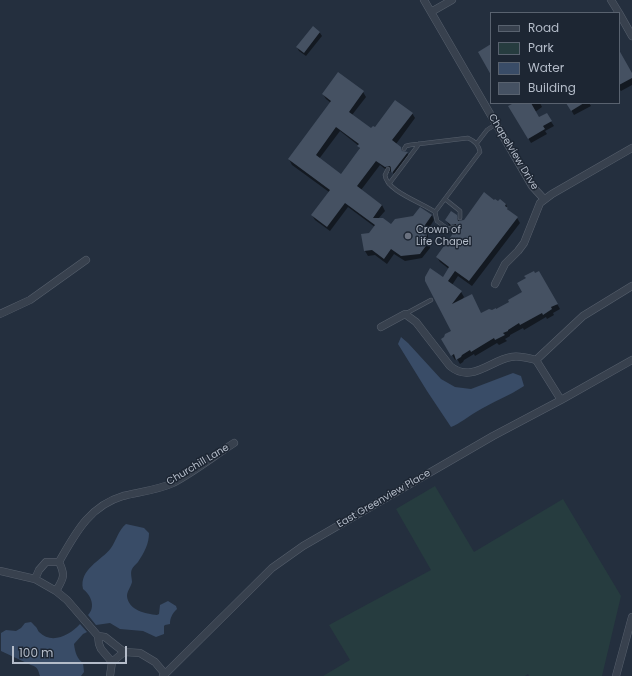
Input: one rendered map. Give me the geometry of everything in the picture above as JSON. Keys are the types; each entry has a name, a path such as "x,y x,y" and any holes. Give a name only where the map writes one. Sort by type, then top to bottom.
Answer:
{"street":[{"name":"Chapelview Drive","path":"424,0 488,103 496,124 532,186 544,199"},
{"path":"431,12 452,0"},
{"path":"611,0 618,12"},
{"path":"622,27 632,36"},
{"path":"494,284 504,264 524,243 537,207 544,199 632,148"},
{"path":"0,314 30,300 86,260"},
{"path":"536,360 583,316 632,286"},
{"path":"381,326 405,314 416,322 450,366 460,372 474,372 512,356 522,356 536,360 561,400"},
{"name":"East Greenview Place","path":"164,675 272,568 303,546 493,436 632,360"},
{"name":"Churchill Lane","path":"59,562 73,536 89,515 104,504 121,497 172,483 234,443"},
{"path":"35,579 39,570 46,562 59,562 64,570 64,579 56,591"},
{"path":"0,571 35,579 56,591 67,600 98,636 98,644 112,662"},
{"path":"616,676 632,616"},
{"path":"98,636 105,637 124,652 140,653 155,662 164,675"},
{"path":"110,676 112,662 124,652"}],"lane":[{"path":"477,143 487,130 496,124"},
{"path":"404,148 408,145 466,138 470,138 480,147 480,152 435,212"},
{"path":"389,184 419,144"},
{"path":"388,169 385,176 386,181 389,184 411,199 428,206 435,212 437,221 448,229 454,227"},
{"path":"445,199 460,211 460,218"},
{"path":"405,314 431,300"}],"green space":[{"path":"435,486 474,552 563,499 621,596 602,676 529,676 528,674 525,676 323,676 350,660 329,625 431,570 396,509"}],"water":[{"path":"401,337 441,379 455,387 471,389 513,373 521,376 524,386 482,408 451,427 398,344"},
{"path":"126,524 144,528 149,533 144,552 131,571 132,582 127,594 128,601 138,610 157,615 159,614 160,605 168,601 176,606 177,609 170,620 170,624 164,626 164,634 156,637 143,631 120,629 110,623 96,625 88,615 92,608 92,601 83,589 84,576 92,566 107,553 121,529"},
{"path":"31,622 39,632 49,638 66,635 80,624 87,632 83,634 74,644 77,655 83,663 84,672 81,676 40,676 35,667 1,651 1,633 6,630 16,631 25,623"}],"building":[{"path":"313,26 320,32 304,53 296,47"},
{"path":"490,45 490,73 478,52"},
{"path":"620,52 632,73 632,78 620,84"},
{"path":"338,72 364,91 349,112 371,128 373,126 375,127 395,100 413,113 392,140 401,147 402,151 408,152 392,173 390,166 385,167 376,161 357,186 382,205 373,218 383,218 391,224 395,219 413,216 420,207 432,215 425,225 428,243 420,254 401,256 391,249 384,259 372,250 364,251 361,234 369,233 375,225 345,203 327,227 311,215 330,190 288,159 331,101 322,94","holes":["336,127 359,144 357,146 360,148 341,174 316,155"]},
{"path":"512,104 532,104 539,117 547,113 552,121 543,126 545,129 528,139 508,106"},
{"path":"567,104 582,104 571,111"},
{"path":"484,192 494,200 495,199 498,201 500,199 506,204 505,206 508,208 507,209 518,217 469,281 455,271 448,281 462,291 452,304 472,294 481,313 489,309 496,309 509,302 508,300 522,292 517,283 526,278 524,276 534,271 535,273 539,271 558,304 551,307 552,309 543,315 542,313 520,325 519,323 503,333 505,335 495,340 494,338 471,352 470,350 456,360 454,354 451,356 441,339 445,334 451,331 425,281 425,277 430,268 443,277 449,267 436,257 457,228 456,224 451,225 445,220 451,211 457,215 458,221 464,220"}],"place":[{"name":"Crown of Life Chapel","path":"408,236"}]}
